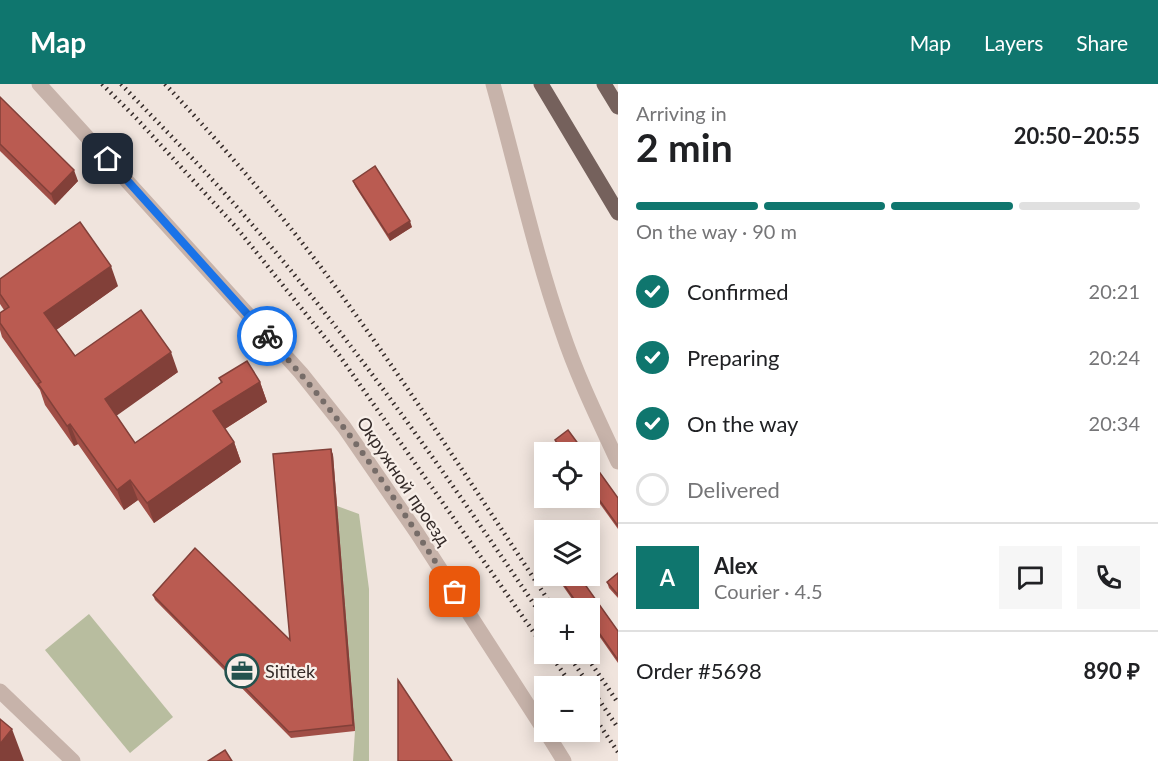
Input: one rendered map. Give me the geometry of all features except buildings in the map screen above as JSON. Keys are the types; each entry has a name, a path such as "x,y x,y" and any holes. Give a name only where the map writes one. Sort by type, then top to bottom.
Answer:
{"main road":[{"path":"541,84 618,213"},
{"path":"604,84 618,107"}],"street":[{"name":"Окружной проезд","path":"39,84 301,373 344,428 404,514 534,714"},
{"path":"493,84 562,332 582,384 618,462"},
{"path":"0,691 73,761"},
{"name":"Окружной проезд","path":"552,742 564,761"}],"green space":[{"path":"337,506 359,514 369,589 369,761 353,761 355,731"},
{"path":"89,614 173,717 130,753 45,650"}],"railway":[{"path":"102,84 236,227 339,355 534,633"},
{"path":"121,84 228,197 324,311 437,463 534,604"},
{"path":"165,84 256,186 340,293 422,410 547,598"},
{"path":"557,664 565,676"},
{"path":"575,664 618,728"},
{"path":"592,664 618,703"},
{"path":"600,726 618,752"}],"way so far":[{"path":"267,336 301,373 378,474 455,592"}],"place":[{"name":"Sititek","path":"242,671"}],"route":[{"path":"108,159 267,336"}]}
